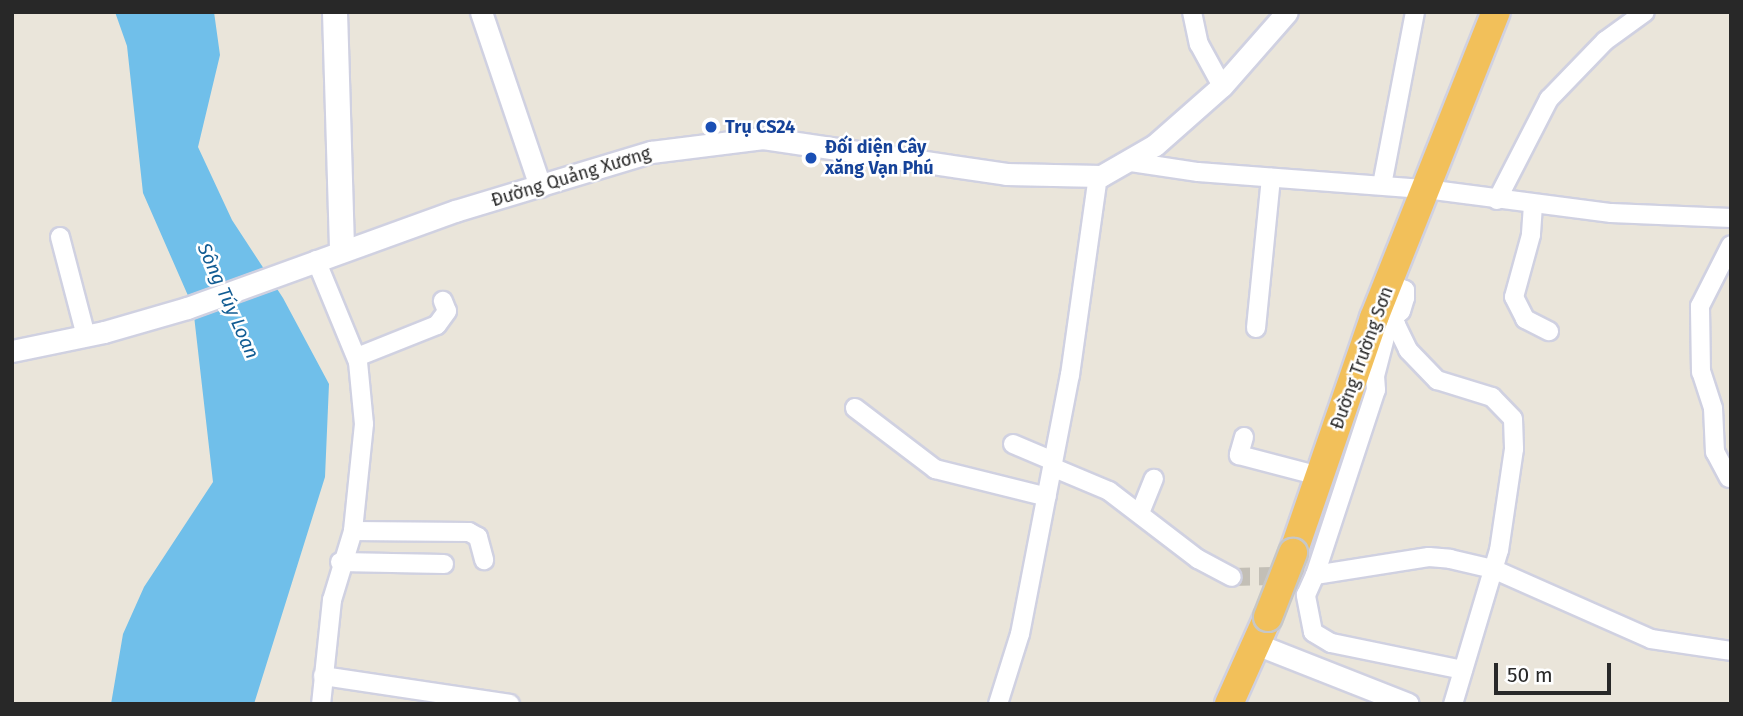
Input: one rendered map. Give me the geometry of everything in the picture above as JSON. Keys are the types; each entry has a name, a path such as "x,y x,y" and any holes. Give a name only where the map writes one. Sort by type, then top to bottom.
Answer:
{"highway":[{"name":"Đường Trường Sơn","path":"1229,704 1293,553 1388,283 1496,12"}],"main road":[{"path":"335,12 342,250"}],"street":[{"path":"481,12 540,186"},
{"path":"1192,12 1199,44 1222,86"},
{"name":"Đường Quảng Xương","path":"86,336 187,307 342,250 651,152 763,138 1006,174 1098,176 1131,162 1222,86 1287,12"},
{"path":"1382,185 1415,12"},
{"path":"1497,200 1549,99 1605,41 1645,12"},
{"path":"1131,162 1270,178 1426,189 1533,205 1731,218"},
{"path":"998,704 1020,634 1047,497 1070,375 1098,176"},
{"path":"1256,328 1270,178"},
{"path":"1533,205 1531,235 1514,297 1525,319 1549,331"},
{"path":"12,351 86,336 60,237"},
{"path":"1729,478 1715,452 1713,408 1701,372 1700,306 1731,244"},
{"path":"309,262 357,357 365,424 354,531 340,562 321,704"},
{"path":"1388,283 1405,290 1401,311 1389,322 1375,376 1376,390 1306,595 1313,632 1331,643 1463,670"},
{"path":"357,357 437,325 447,311 443,301"},
{"path":"1389,322 1396,325 1408,350 1437,380 1492,397 1513,419 1514,449 1493,569 1453,704"},
{"path":"855,408 935,468 1047,497"},
{"path":"1244,438 1239,455 1320,476"},
{"path":"1013,444 1082,477 1140,513 1198,559 1232,577"},
{"path":"1140,513 1154,479"},
{"path":"354,531 469,532 478,537 484,561"},
{"path":"1315,575 1429,556 1493,569 1651,639 1731,651"},
{"path":"340,562 444,564"},
{"path":"1256,644 1408,704"},
{"path":"323,676 510,704"}],"water":[{"name":"Sông Túy Loan","path":"115,12 214,12 220,55 198,147 232,220 283,298 329,384 325,477 254,704 111,704 123,634 144,587 213,482 193,307 143,193 127,46"}],"tunnel":[{"path":"1232,577 1315,575"}],"place":[{"name":"Trụ CS24","path":"711,127"},
{"name":"Đối diện Cây xăng Vạn Phú","path":"811,158"}]}
